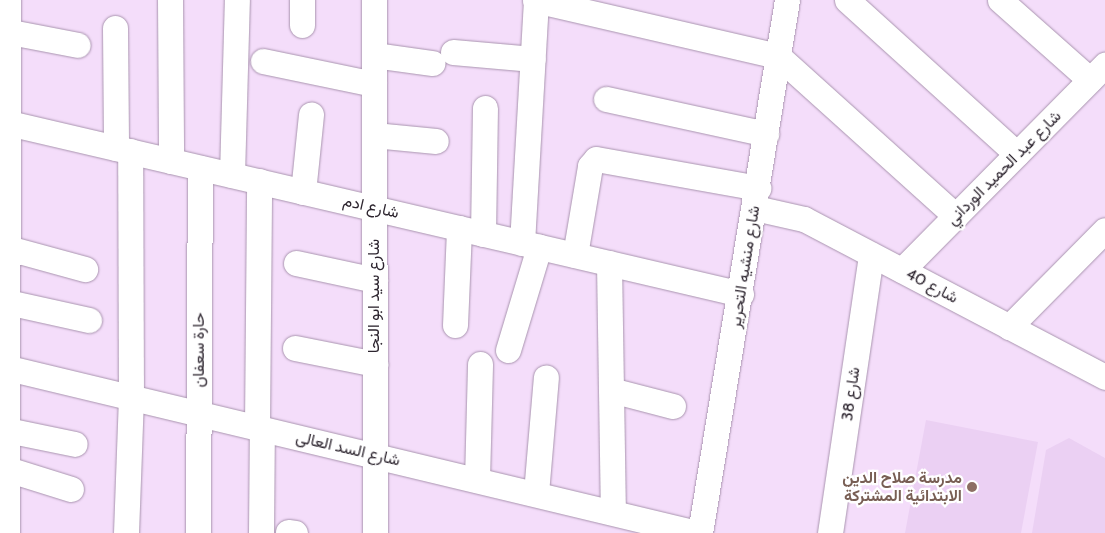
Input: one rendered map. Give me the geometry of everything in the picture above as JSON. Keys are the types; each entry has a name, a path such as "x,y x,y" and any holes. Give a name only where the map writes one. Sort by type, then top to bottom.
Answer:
{"street":[{"path":"5,523 7,430 4,367 7,302 5,260 4,31 8,0"},
{"path":"170,0 171,161"},
{"path":"232,175 237,0"},
{"path":"302,0 302,25"},
{"name":"شارع سيد ابو النجا","path":"374,0 375,533"},
{"path":"508,350 531,245 535,0 778,56 956,216"},
{"name":"شارع منشيه التحرير","path":"700,533 757,198 787,0"},
{"path":"847,0 1017,154"},
{"path":"1000,0 1098,73"},
{"path":"115,28 123,149 131,398 126,533"},
{"path":"4,31 78,45"},
{"path":"374,55 533,59"},
{"path":"263,61 374,84"},
{"name":"شارع عبد الحميد الورداني","path":"902,270 1098,73"},
{"path":"606,99 766,134"},
{"path":"455,325 471,231 485,108"},
{"path":"303,192 311,114"},
{"name":"شارع ادم","path":"4,122 741,294"},
{"path":"374,136 436,141"},
{"name":"شارع 40","path":"575,255 590,166 596,160 757,198 902,270 1105,377"},
{"name":"حارة سعفان","path":"198,533 200,168"},
{"path":"259,181 261,533"},
{"path":"1009,327 1101,241"},
{"name":"شارع 38","path":"830,533 871,255"},
{"path":"5,260 85,269"},
{"path":"296,263 375,280"},
{"path":"608,263 613,512"},
{"path":"7,302 89,320"},
{"path":"295,348 375,364"},
{"path":"477,480 480,364"},
{"name":"شارع السد العالى","path":"4,367 536,493 696,533"},
{"path":"536,493 546,377"},
{"path":"611,390 673,406"},
{"path":"7,430 75,444"},
{"path":"7,469 71,488"}],"shaded area":[{"name":"مدرسة صلاح الدين الابتدائية المشتركة","path":"926,420 1038,442 1021,533 905,533"},
{"path":"1069,438 1105,458 1105,533 1032,533 1046,450"}],"place":[{"name":"مدرسة صلاح الدين الابتدائية المشتركة","path":"972,487"}]}
